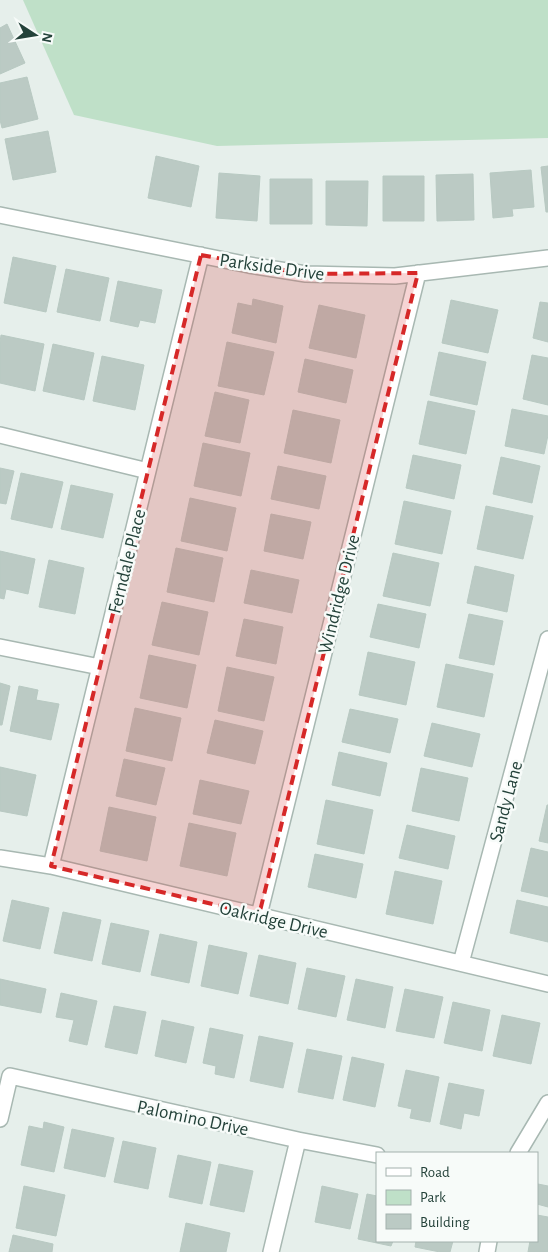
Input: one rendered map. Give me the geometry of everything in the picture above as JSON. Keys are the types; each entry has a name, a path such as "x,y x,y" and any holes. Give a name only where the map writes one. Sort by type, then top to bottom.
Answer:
{"street":[{"name":"Parkside Drive","path":"0,215 249,265 306,274 395,276 548,258"},
{"name":"Ferndale Place","path":"51,866 200,255"},
{"name":"Windridge Drive","path":"259,915 418,273"},
{"path":"0,434 148,471"},
{"name":"Sandy Lane","path":"461,963 548,639"},
{"path":"0,647 100,667"},
{"name":"Oakridge Drive","path":"0,858 51,866 548,984"},
{"name":"Palomino Drive","path":"0,1119 10,1076 298,1140 376,1154"},
{"path":"519,1152 548,1103"},
{"path":"271,1252 298,1140"}],"highlighted area":[{"path":"201,255 306,274 418,273 259,915 51,866"}],"green space":[{"path":"23,0 548,0 548,138 217,146 74,115"}],"building":[{"path":"7,24 25,63 0,74 0,28"},
{"path":"27,77 38,119 2,128 0,120 0,83"},
{"path":"48,131 56,172 13,180 5,139"},
{"path":"156,156 199,166 191,207 148,198"},
{"path":"548,166 548,212 546,212 541,167"},
{"path":"531,170 534,207 512,209 513,216 493,218 490,173"},
{"path":"219,173 260,176 257,221 216,218"},
{"path":"473,174 474,220 437,221 436,175"},
{"path":"383,176 424,176 424,221 383,221"},
{"path":"270,179 312,179 312,224 270,224"},
{"path":"326,181 368,181 367,226 326,225"},
{"path":"13,257 56,266 46,312 4,303"},
{"path":"66,269 109,278 100,321 57,312"},
{"path":"118,281 162,290 155,323 140,320 138,327 110,321"},
{"path":"253,299 283,306 276,343 232,333 238,303 252,306"},
{"path":"451,300 498,310 488,353 442,343"},
{"path":"540,302 548,303 548,342 533,338"},
{"path":"319,305 365,315 356,358 309,348"},
{"path":"1,335 44,344 35,391 0,383"},
{"path":"227,342 274,352 264,395 218,386"},
{"path":"53,344 94,353 84,400 43,391"},
{"path":"439,352 486,362 477,405 430,395"},
{"path":"532,355 548,358 548,405 523,399"},
{"path":"102,356 144,365 135,410 93,401"},
{"path":"305,359 353,370 346,403 298,392"},
{"path":"215,392 249,400 240,443 205,436"},
{"path":"428,401 475,411 466,454 419,444"},
{"path":"512,409 548,416 548,435 544,454 505,446"},
{"path":"293,410 340,420 331,463 284,453"},
{"path":"203,443 250,453 241,496 194,486"},
{"path":"413,455 461,465 454,499 406,488"},
{"path":"501,457 540,466 532,503 493,494"},
{"path":"278,466 326,476 319,509 271,499"},
{"path":"0,468 14,471 6,504 0,503"},
{"path":"21,473 63,482 52,528 11,519"},
{"path":"71,485 113,494 103,538 61,529"},
{"path":"190,498 236,508 227,551 181,541"},
{"path":"404,501 451,511 442,554 395,544"},
{"path":"486,506 533,516 523,559 477,549"},
{"path":"271,514 311,522 303,559 264,551"},
{"path":"176,548 223,558 214,602 167,592"},
{"path":"0,551 35,559 28,594 6,589 4,599 0,598"},
{"path":"393,553 439,563 430,606 383,596"},
{"path":"49,560 84,568 75,614 39,607"},
{"path":"475,566 514,575 507,612 467,603"},
{"path":"251,570 299,580 292,613 244,603"},
{"path":"162,602 208,612 199,655 152,645"},
{"path":"378,604 426,614 419,648 370,637"},
{"path":"469,614 503,621 494,665 459,658"},
{"path":"244,619 283,627 276,664 236,656"},
{"path":"368,652 415,662 406,705 359,695"},
{"path":"149,655 196,665 187,708 140,698"},
{"path":"446,664 493,674 484,717 437,707"},
{"path":"227,667 274,677 264,721 218,711"},
{"path":"0,683 10,686 2,725 0,725"},
{"path":"19,686 38,690 36,700 59,704 51,740 10,731"},
{"path":"135,708 181,718 172,761 126,751"},
{"path":"350,709 398,719 390,753 342,742"},
{"path":"215,720 263,731 255,764 207,753"},
{"path":"432,723 480,734 472,767 424,756"},
{"path":"339,752 387,763 380,796 332,785"},
{"path":"124,759 165,768 156,805 116,796"},
{"path":"0,767 36,775 27,816 0,811"},
{"path":"421,768 468,778 459,821 412,811"},
{"path":"200,780 249,791 241,824 193,814"},
{"path":"326,800 373,810 364,854 317,844"},
{"path":"548,805 548,843 539,841"},
{"path":"109,807 156,817 147,861 100,851"},
{"path":"189,823 236,833 227,876 180,866"},
{"path":"407,825 455,836 448,869 399,858"},
{"path":"531,848 548,852 548,897 521,891"},
{"path":"315,854 363,864 356,898 308,887"},
{"path":"395,871 442,881 433,924 386,914"},
{"path":"12,900 49,908 40,949 3,941"},
{"path":"517,900 548,907 548,942 510,933"},
{"path":"63,912 101,920 92,961 54,953"},
{"path":"111,923 149,931 140,972 102,964"},
{"path":"160,934 197,942 189,983 151,975"},
{"path":"209,945 247,953 238,994 201,986"},
{"path":"259,955 296,963 288,1004 250,996"},
{"path":"307,968 345,976 336,1017 298,1009"},
{"path":"0,979 46,989 41,1013 0,1005"},
{"path":"356,979 393,987 385,1028 347,1020"},
{"path":"405,989 443,997 434,1038 396,1031"},
{"path":"61,993 97,1001 87,1045 69,1041 74,1020 56,1017"},
{"path":"453,1002 490,1010 482,1051 444,1043"},
{"path":"114,1006 146,1012 137,1054 105,1047"},
{"path":"502,1015 540,1023 531,1064 493,1056"},
{"path":"162,1020 194,1027 186,1063 155,1056"},
{"path":"210,1028 243,1035 234,1078 215,1074 216,1066 203,1063"},
{"path":"259,1036 293,1043 283,1088 250,1081"},
{"path":"307,1049 342,1056 333,1099 298,1092"},
{"path":"352,1057 384,1064 375,1107 343,1100"},
{"path":"406,1070 439,1077 430,1122 410,1118 412,1109 398,1106"},
{"path":"449,1083 484,1090 479,1116 464,1113 461,1129 440,1124"},
{"path":"44,1122 64,1127 54,1172 21,1165 29,1126 43,1129"},
{"path":"72,1129 114,1138 105,1177 64,1168"},
{"path":"123,1141 156,1148 148,1189 114,1182"},
{"path":"178,1155 211,1162 202,1204 169,1197"},
{"path":"219,1164 253,1171 244,1212 210,1205"},
{"path":"538,1184 548,1186 548,1207 538,1204"},
{"path":"24,1186 65,1195 56,1236 16,1228"},
{"path":"322,1186 358,1194 350,1229 315,1222"},
{"path":"367,1194 376,1196 376,1242 393,1242 391,1246 358,1239"},
{"path":"538,1215 548,1217 548,1252 528,1252 530,1242 538,1242"},
{"path":"186,1223 230,1233 226,1252 180,1252"},
{"path":"13,1235 53,1244 52,1252 9,1252"},
{"path":"416,1242 453,1242 450,1252 415,1247"}]}
